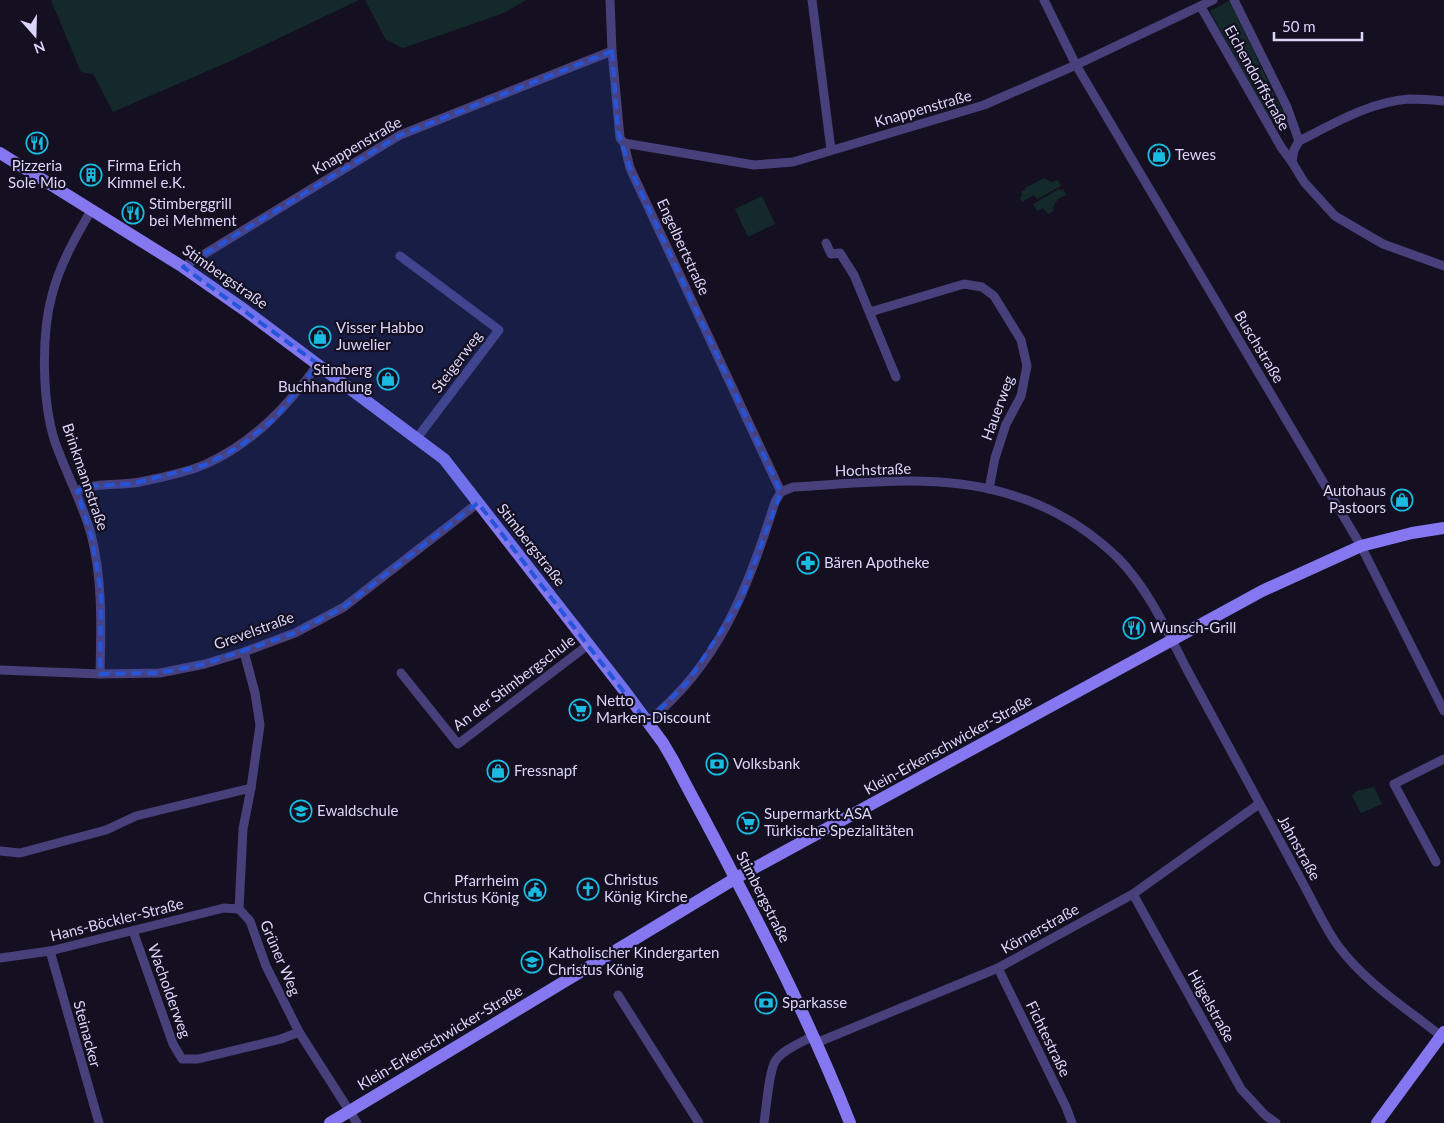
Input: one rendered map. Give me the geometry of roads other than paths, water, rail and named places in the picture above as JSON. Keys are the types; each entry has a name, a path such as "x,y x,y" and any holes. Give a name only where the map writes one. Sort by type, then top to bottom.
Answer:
{"street":[{"name":"Engelbertstraße","path":"610,0 618,130 620,138 624,143 630,168 781,492"},
{"path":"812,0 831,150"},
{"name":"Buschstraße","path":"1044,0 1076,65 1361,546 1444,711"},
{"name":"Knappenstraße","path":"624,143 754,165 793,162 984,105 1076,65 1213,0"},
{"name":"Eichendorffstraße","path":"1234,0 1286,107 1298,141 1292,162"},
{"name":"Eichendorffstraße","path":"1201,7 1280,147 1304,182 1335,216 1383,244 1444,266"},
{"name":"Knappenstraße","path":"183,267 400,135 612,51"},
{"path":"1298,141 1362,111 1382,104 1410,99 1444,100"},
{"name":"Stimbergstraße","path":"0,153 183,267 318,364 444,459 647,722 673,760 736,878 814,1039 850,1123"},
{"name":"Brinkmannstraße","path":"92,209 67,252 52,295 46,338 45,372 48,408 55,441 77,491 91,535 101,592 100,674"},
{"path":"826,243 831,254 840,253 854,275 896,377"},
{"name":"Steigerweg","path":"400,256 499,330 417,438"},
{"name":"Hauerweg","path":"870,312 964,284 982,287 994,296 1021,340 1027,366 1021,396 1006,424 1000,441 990,489"},
{"path":"77,491 87,486 130,484 169,476 205,465 240,446 275,418 318,364"},
{"name":"Hochstraße","path":"781,492 793,487 940,481 990,489 1022,498 1065,518 1106,547 1120,560 1148,597 1172,641"},
{"path":"647,722 687,683 708,656 725,629 740,602 775,502 781,492"},
{"name":"Grevelstraße","path":"0,670 100,674 160,673 205,664 244,652 295,633 344,607 478,503"},
{"name":"Klein-Erkenschwicker-Straße","path":"330,1123 736,878 1262,591 1361,546 1412,533 1444,528"},
{"name":"Jahnstraße","path":"1172,641 1259,804 1338,946 1361,973 1442,1034"},
{"name":"An der Stimbergschule","path":"401,673 458,744 588,645"},
{"name":"Grüner Weg","path":"244,652 255,693 260,725 243,829 239,895 240,909 250,921 266,966 298,1032 357,1123"},
{"path":"1436,862 1394,784 1444,759"},
{"path":"0,851 20,853 106,830 136,816 251,788"},
{"name":"Körnerstraße","path":"764,1123 775,1061 787,1051 998,968 1132,894 1259,804"},
{"name":"Hügelstraße","path":"1132,894 1241,1089 1276,1123"},
{"name":"Hans-Böckler-Straße","path":"0,958 50,951 224,908 240,909"},
{"name":"Wacholderweg","path":"133,931 173,1044 182,1058 198,1059 281,1039 298,1032"},
{"name":"Steinacker","path":"50,951 98,1123"},
{"name":"Fichtestraße","path":"998,968 1072,1123"},
{"path":"618,995 698,1123"},
{"path":"1377,1123 1442,1034"}],"place":[{"name":"Pizzeria Sole Mio","path":"37,143"},
{"name":"Tewes","path":"1159,155"},
{"name":"Firma Erich Kimmel e.K.","path":"91,175"},
{"name":"Stimberggrill bei Mehment","path":"133,213"},
{"name":"Visser Habbo Juwelier","path":"320,337"},
{"name":"Stimberg Buchhandlung","path":"388,379"},
{"name":"Autohaus Pastoors","path":"1402,500"},
{"name":"Bären Apotheke","path":"808,563"},
{"name":"Wunsch-Grill","path":"1134,628"},
{"name":"Netto Marken-Discount","path":"580,710"},
{"name":"Volksbank","path":"717,764"},
{"name":"Fressnapf","path":"498,771"},
{"name":"Ewaldschule","path":"301,811"},
{"name":"Supermarkt ASA Türkische Spezialitäten","path":"748,823"},
{"name":"Christus König Kirche","path":"588,889"},
{"name":"Pfarrheim Christus König","path":"535,890"},
{"name":"Katholischer Kindergarten Christus König","path":"532,962"},
{"name":"Sparkasse","path":"766,1003"}]}
